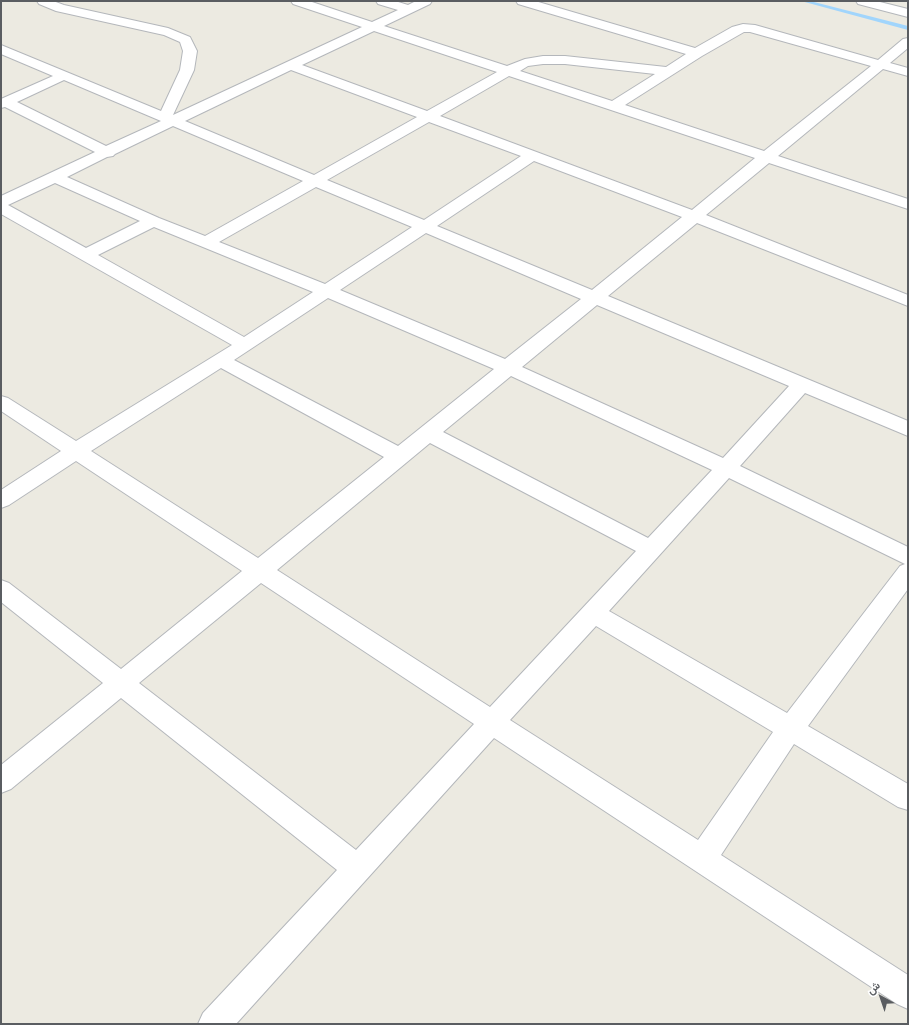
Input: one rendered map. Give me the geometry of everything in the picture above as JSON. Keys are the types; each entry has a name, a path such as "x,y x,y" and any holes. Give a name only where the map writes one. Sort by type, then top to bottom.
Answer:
{"street":[{"path":"44,1 60,8 168,32 186,40 190,51 187,70 169,119"},
{"path":"297,1 908,204"},
{"path":"382,1 409,9"},
{"path":"1,202 108,152 169,119 291,65 426,1"},
{"path":"522,1 697,53"},
{"path":"862,1 908,12"},
{"path":"614,106 736,30 751,28 908,72"},
{"path":"1,781 908,42"},
{"path":"1,48 908,429"},
{"path":"207,242 428,116 525,63 543,60 565,60 668,71"},
{"path":"291,65 694,216 908,301"},
{"path":"4,103 65,76"},
{"path":"4,103 108,152"},
{"path":"1,500 245,345 326,290 533,155"},
{"path":"55,177 153,221 326,290 509,368 726,468 908,557"},
{"path":"1,207 245,345"},
{"path":"85,255 153,221"},
{"path":"220,360 400,456"},
{"path":"214,1024 802,384"},
{"path":"1,402 908,993"},
{"path":"428,433 651,549"},
{"path":"702,859 790,729 908,572"},
{"path":"1,589 357,868"},
{"path":"592,612 908,798"}],"waterway":[{"path":"804,1 908,28"}]}
